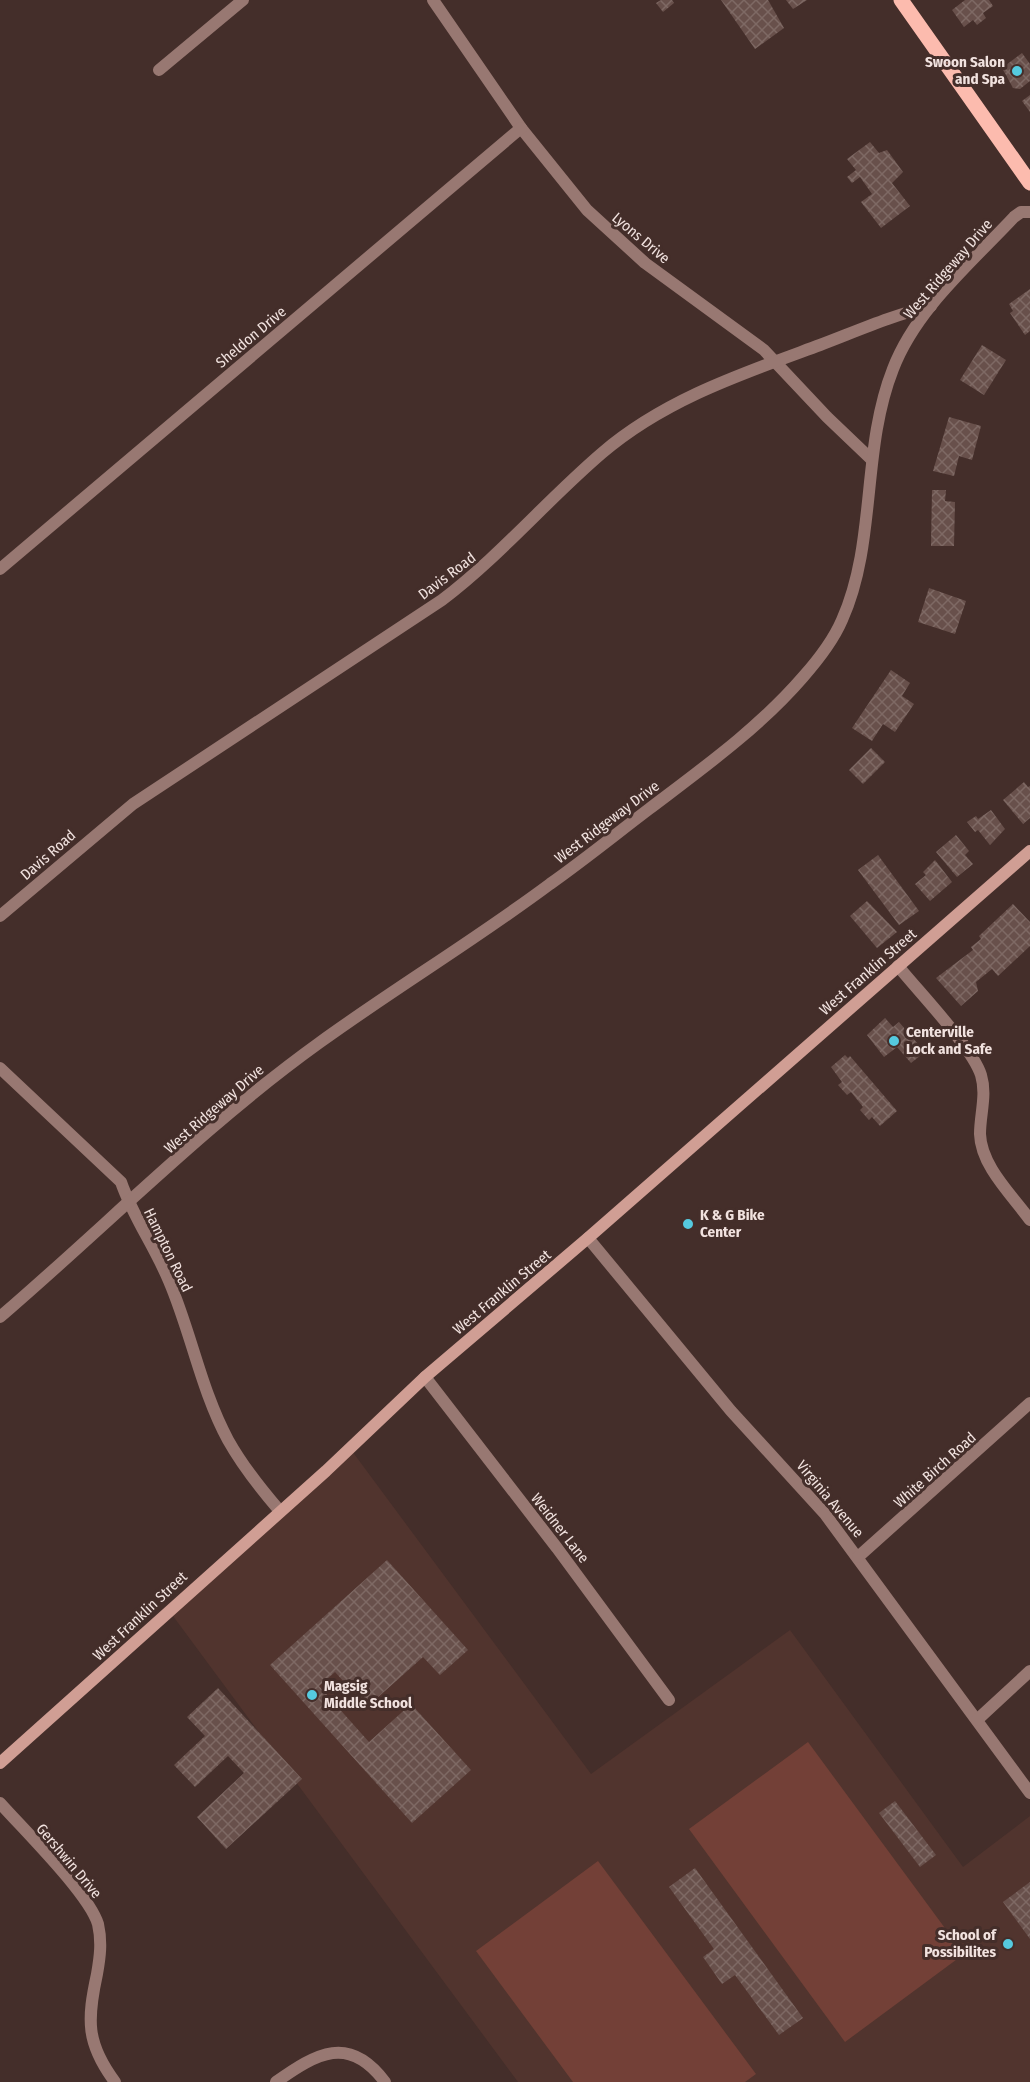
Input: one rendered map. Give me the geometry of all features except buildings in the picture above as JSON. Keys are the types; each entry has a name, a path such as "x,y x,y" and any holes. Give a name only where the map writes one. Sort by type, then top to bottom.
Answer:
{"main road":[{"path":"901,0 1030,183"},
{"name":"West Franklin Street","path":"0,1763 279,1510 326,1471 425,1377 588,1238 1030,850"}],"street":[{"path":"159,70 243,0"},
{"name":"Lyons Drive","path":"433,0 521,128 587,210 645,263 764,350 871,459"},
{"name":"Sheldon Drive","path":"0,569 521,128"},
{"name":"West Ridgeway Drive","path":"0,1317 264,1085 308,1051 548,886 714,759 764,717 802,678 841,623 858,570 878,419 892,371 901,350 931,306 1014,217 1022,212 1030,212"},
{"name":"Davis Road","path":"0,916 133,804 442,600 481,571 575,477 632,429 720,382 931,306"},
{"path":"898,966 977,1065 984,1096 980,1134 982,1149 990,1166 1030,1220"},
{"name":"Hampton Road","path":"0,1068 121,1182 128,1203 170,1281 192,1350 228,1439 250,1475 279,1510"},
{"name":"Virginia Avenue","path":"588,1238 731,1411 825,1514 1030,1793"},
{"name":"Weidner Lane","path":"425,1377 557,1548 669,1700"},
{"name":"White Birch Road","path":"858,1557 1030,1402"},
{"path":"977,1720 1030,1671"},
{"name":"Gershwin Drive","path":"0,1803 77,1891 94,1915 100,1938 101,1954 91,2000 90,2032 102,2064 115,2082"},
{"path":"276,2082 315,2057 343,2052 365,2060 385,2082"}],"shaded area":[{"path":"349,1447 591,1774 790,1630 963,1867 1030,1816 1030,2082 518,2082 170,1612"},
{"path":"808,1742 964,1954 845,2042 689,1829"},
{"path":"598,1861 756,2074 745,2082 573,2082 476,1951"}],"place":[{"name":"Swoon Salon and Spa","path":"1017,71"},
{"name":"Centerville Lock and Safe","path":"894,1041"},
{"name":"K & G Bike Center","path":"688,1224"},
{"name":"Magsig Middle School","path":"312,1695"},
{"name":"School of Possibilites","path":"1008,1944"}]}
